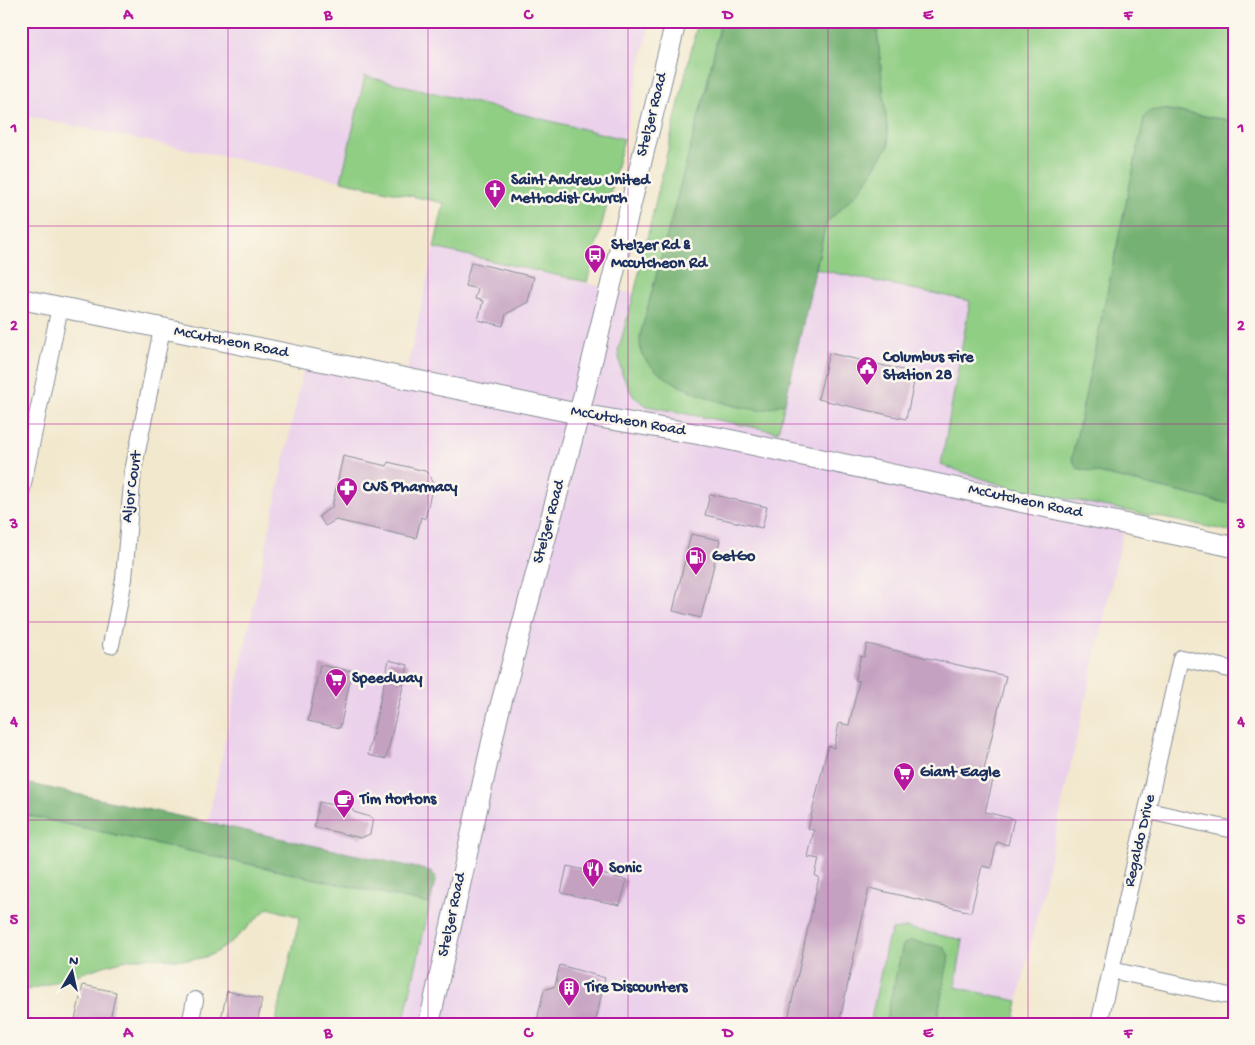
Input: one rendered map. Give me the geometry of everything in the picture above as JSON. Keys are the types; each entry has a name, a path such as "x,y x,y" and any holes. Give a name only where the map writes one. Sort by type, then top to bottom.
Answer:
{"main road":[{"name":"Stelzer Road","path":"429,1024 498,715 579,414 676,21"},
{"name":"McCutcheon Road","path":"21,299 579,414 721,438 1234,547"}],"street":[{"path":"21,493 60,308"},
{"name":"Aljor Court","path":"110,646 124,579 133,471 162,329"},
{"name":"Regaldo Drive","path":"1099,1024 1181,658 1234,670"},
{"path":"1148,810 1234,830"},
{"path":"1111,970 1234,997"},
{"path":"190,1024 195,1000"}],"shaded area":[{"path":"21,21 650,21 624,139 366,76 341,181 21,115"},
{"path":"434,248 634,294 618,351 633,396 647,406 778,432 816,269 970,301 941,465 1011,488 1128,510 1018,1001 954,987 887,943 870,1024 403,1024 435,878 431,871 208,822 306,357 405,380"}],"green space":[{"path":"698,21 721,21 706,89 640,336 641,352 679,386 733,406 761,410 785,403 778,432 647,406 633,396 622,374 618,351 634,294"},
{"path":"721,21 876,21 889,145 861,189 826,223 785,403 762,410 711,399 675,383 648,363 640,348 640,336 706,89"},
{"path":"876,21 1234,21 1234,121 1162,109 1144,118 1072,458 1077,468 1234,505 1234,532 1011,488 941,465 970,301 816,269 826,223 861,189 889,145"},
{"path":"365,76 624,139 587,282 434,248 444,203 341,181"},
{"path":"1162,109 1234,121 1234,505 1077,468 1072,458 1144,118 1149,111"},
{"path":"21,782 431,871 436,877 430,904 21,814"},
{"path":"21,814 430,904 403,1024 275,1024 300,917 268,908 230,943 205,957 188,960 132,959 21,991"},
{"path":"907,928 963,940 955,987 1018,1001 1013,1024 936,1024 949,956 903,945 885,1024 870,1024 887,943 892,930"},
{"path":"911,941 944,947 949,956 936,1024 885,1024 903,945"}],"building":[{"path":"471,262 534,277 528,302 506,314 503,326 478,320 483,301 475,299 478,289 465,286"},
{"name":"Columbus Fire Station 28","path":"829,353 916,373 906,419 818,399"},
{"name":"CVS Pharmacy","path":"343,456 387,466 388,462 425,471 429,475 433,484 425,519 421,517 416,538 336,520 325,526 319,516 332,507"},
{"path":"710,494 767,507 762,528 705,515"},
{"name":"GetGo","path":"691,534 720,540 701,618 673,611"},
{"name":"Giant Eagle","path":"867,644 1006,676 984,770 995,772 985,812 1014,819 1008,845 997,842 991,868 982,866 971,912 869,888 839,1024 787,1024 819,877 815,876 819,859 808,857 814,830 808,829 828,746 834,748 839,723 849,725 859,681 855,680 861,656 864,657"},
{"name":"Speedway","path":"389,660 408,665 386,759 368,755"},
{"path":"320,665 352,671 340,728 308,721"},
{"name":"Tim Hortons","path":"319,802 352,809 354,812 373,818 370,834 361,838 314,827"},
{"name":"Sonic","path":"567,866 627,880 620,905 561,893"},
{"name":"Tire Discounters","path":"560,965 605,978 595,1024 536,1024 544,990 555,986"},
{"path":"83,985 116,992 109,1024 74,1024"},
{"path":"227,991 262,999 257,1024 220,1024"}],"place":[{"name":"Saint Andrew United Methodist Church","path":"495,209"},
{"name":"Stelzer Rd & Mccutcheon Rd","path":"595,274"},
{"name":"Columbus Fire Station 28","path":"867,386"},
{"name":"CVS Pharmacy","path":"347,507"},
{"name":"GetGo","path":"696,576"},
{"name":"Speedway","path":"336,698"},
{"name":"Giant Eagle","path":"904,792"},
{"name":"Tim Hortons","path":"344,819"},
{"name":"Sonic","path":"593,888"},
{"name":"Tire Discounters","path":"569,1007"}]}
